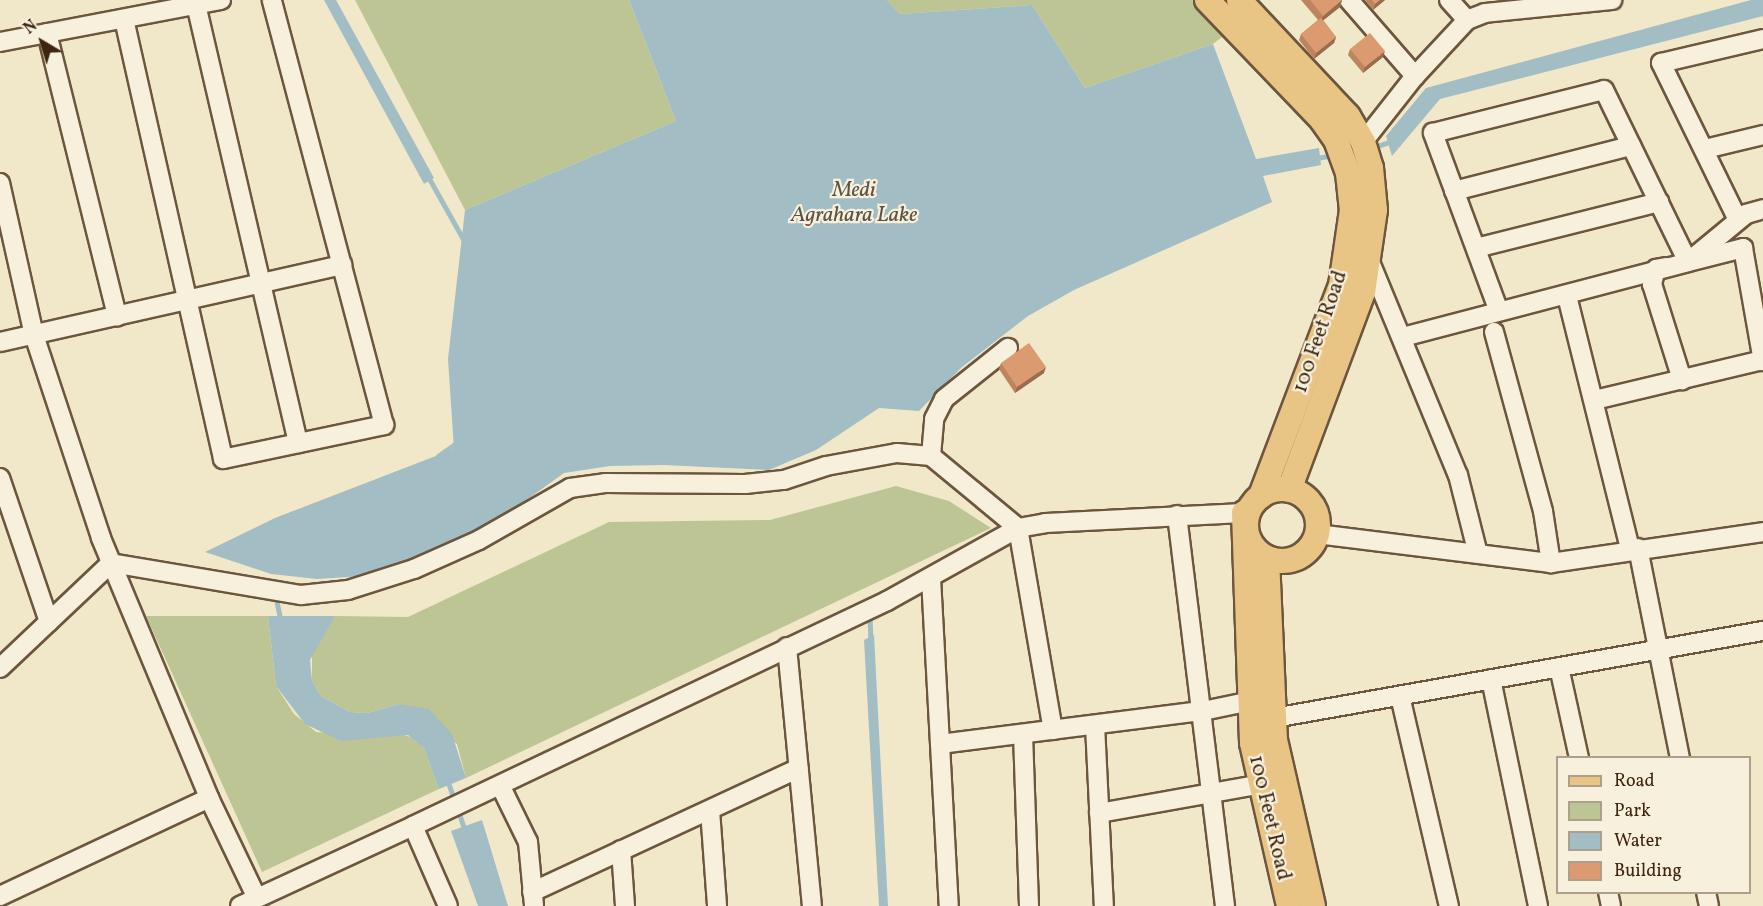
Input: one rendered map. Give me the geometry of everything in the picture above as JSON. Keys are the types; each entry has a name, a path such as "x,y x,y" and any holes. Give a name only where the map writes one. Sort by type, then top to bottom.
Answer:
{"main road":[{"name":"100 Feet Road","path":"1207,0 1339,123 1363,142 1341,285 1261,496"},
{"name":"100 Feet Road","path":"1239,0 1339,123 1375,210 1370,262 1363,292 1289,490"},
{"path":"1289,490 1313,506 1317,534 1301,556 1285,561 1267,558 1249,540 1244,513 1261,496 1289,490"},
{"name":"100 Feet Road","path":"1244,513 1252,743 1289,906"},
{"name":"100 Feet Road","path":"1267,558 1275,740 1313,906"}],"street":[{"path":"0,42 124,19 195,2 221,0"},
{"path":"124,19 223,459 384,425 272,0"},
{"path":"1349,0 1415,76"},
{"path":"1449,0 1467,20"},
{"path":"1363,142 1415,76 1467,20 1485,13 1570,2 1612,0"},
{"path":"195,2 298,443"},
{"path":"47,33 117,316"},
{"path":"1738,220 1661,63 1763,39"},
{"path":"1498,309 1433,133 1604,90 1688,262"},
{"path":"1705,149 1763,135"},
{"path":"1454,191 1631,146"},
{"path":"0,183 34,335 111,563 209,798 257,898"},
{"path":"1476,248 1659,202"},
{"path":"1682,380 1652,284 1656,269 1688,262 1746,214 1763,209"},
{"path":"1403,337 1498,309 1743,248 1763,360 1595,400"},
{"path":"1370,262 1403,337 1458,475 1478,554"},
{"path":"0,342 342,265"},
{"path":"1568,300 1634,549 1680,756"},
{"path":"1494,332 1543,511 1551,563"},
{"path":"931,456 934,419 944,399 1008,348"},
{"path":"111,563 301,596 348,590 414,569 479,540 570,488 605,483 745,484 784,480 826,466 897,453 931,456 1018,528 1053,730"},
{"path":"0,478 49,622"},
{"path":"240,906 495,789 932,578 1018,528 1177,515 1244,513"},
{"path":"1177,515 1203,711 1225,906"},
{"path":"1317,534 1551,563 1634,549 1763,532"},
{"path":"0,668 111,563"},
{"path":"932,578 949,906"},
{"path":"1274,718 1763,631"},
{"path":"787,647 812,906"},
{"path":"1559,667 1579,756"},
{"path":"1491,680 1538,906"},
{"path":"1400,696 1449,906"},
{"path":"940,744 1203,711 1251,701"},
{"path":"1095,725 1104,906"},
{"path":"1023,734 1029,906"},
{"path":"495,789 528,842 533,899 621,850 799,768"},
{"path":"1099,813 1262,784"},
{"path":"0,896 209,798"},
{"path":"710,810 717,906"},
{"path":"413,826 448,906"},
{"path":"621,850 626,906"}],"green space":[{"path":"355,0 629,0 676,121 465,210"},
{"path":"887,0 1193,0 1227,33 1213,44 1085,88 1032,5 900,14"},
{"path":"896,486 949,501 991,528 466,778 457,744 399,704 367,713 350,712 321,696 312,681 312,652 335,616 408,617 609,522 770,520"},
{"path":"146,616 268,616 276,686 294,714 316,732 381,737 401,734 414,738 424,748 439,789 262,872"}],"water":[{"path":"324,0 336,0 434,178 424,184"},
{"name":"Medi Agrahara Lake","path":"629,0 887,0 900,14 1032,5 1085,88 1213,44 1256,159 1319,148 1321,165 1263,176 1272,202 1074,290 1028,316 962,367 919,411 879,408 816,450 769,470 664,465 610,466 564,473 493,524 435,554 362,576 317,579 271,574 205,552 275,518 454,449 448,359 465,210 676,121"},
{"path":"1751,0 1763,0 1763,16 1440,99 1392,156 1386,136 1426,88"},
{"path":"268,616 335,616 310,660 312,681 321,696 350,712 367,713 399,704 429,709 452,734 466,778 439,789 424,748 408,735 341,741 305,724 276,686"},
{"path":"874,635 888,906 879,906 864,640"},
{"path":"482,820 508,906 478,906 451,831"}],"building":[{"path":"1310,0 1342,0 1323,16"},
{"path":"1321,18 1336,37 1316,53 1301,34"},
{"path":"1370,33 1385,51 1365,67 1350,49"},
{"path":"1029,343 1046,367 1017,387 1001,363"}],"waterway":[{"path":"1372,148 1392,141"},
{"path":"1316,158 1335,155"},
{"path":"428,176 465,242"},
{"path":"438,456 458,442"},
{"path":"276,597 281,621"},
{"path":"870,615 871,642"},
{"path":"448,781 455,801"},
{"path":"458,809 465,830"}]}
